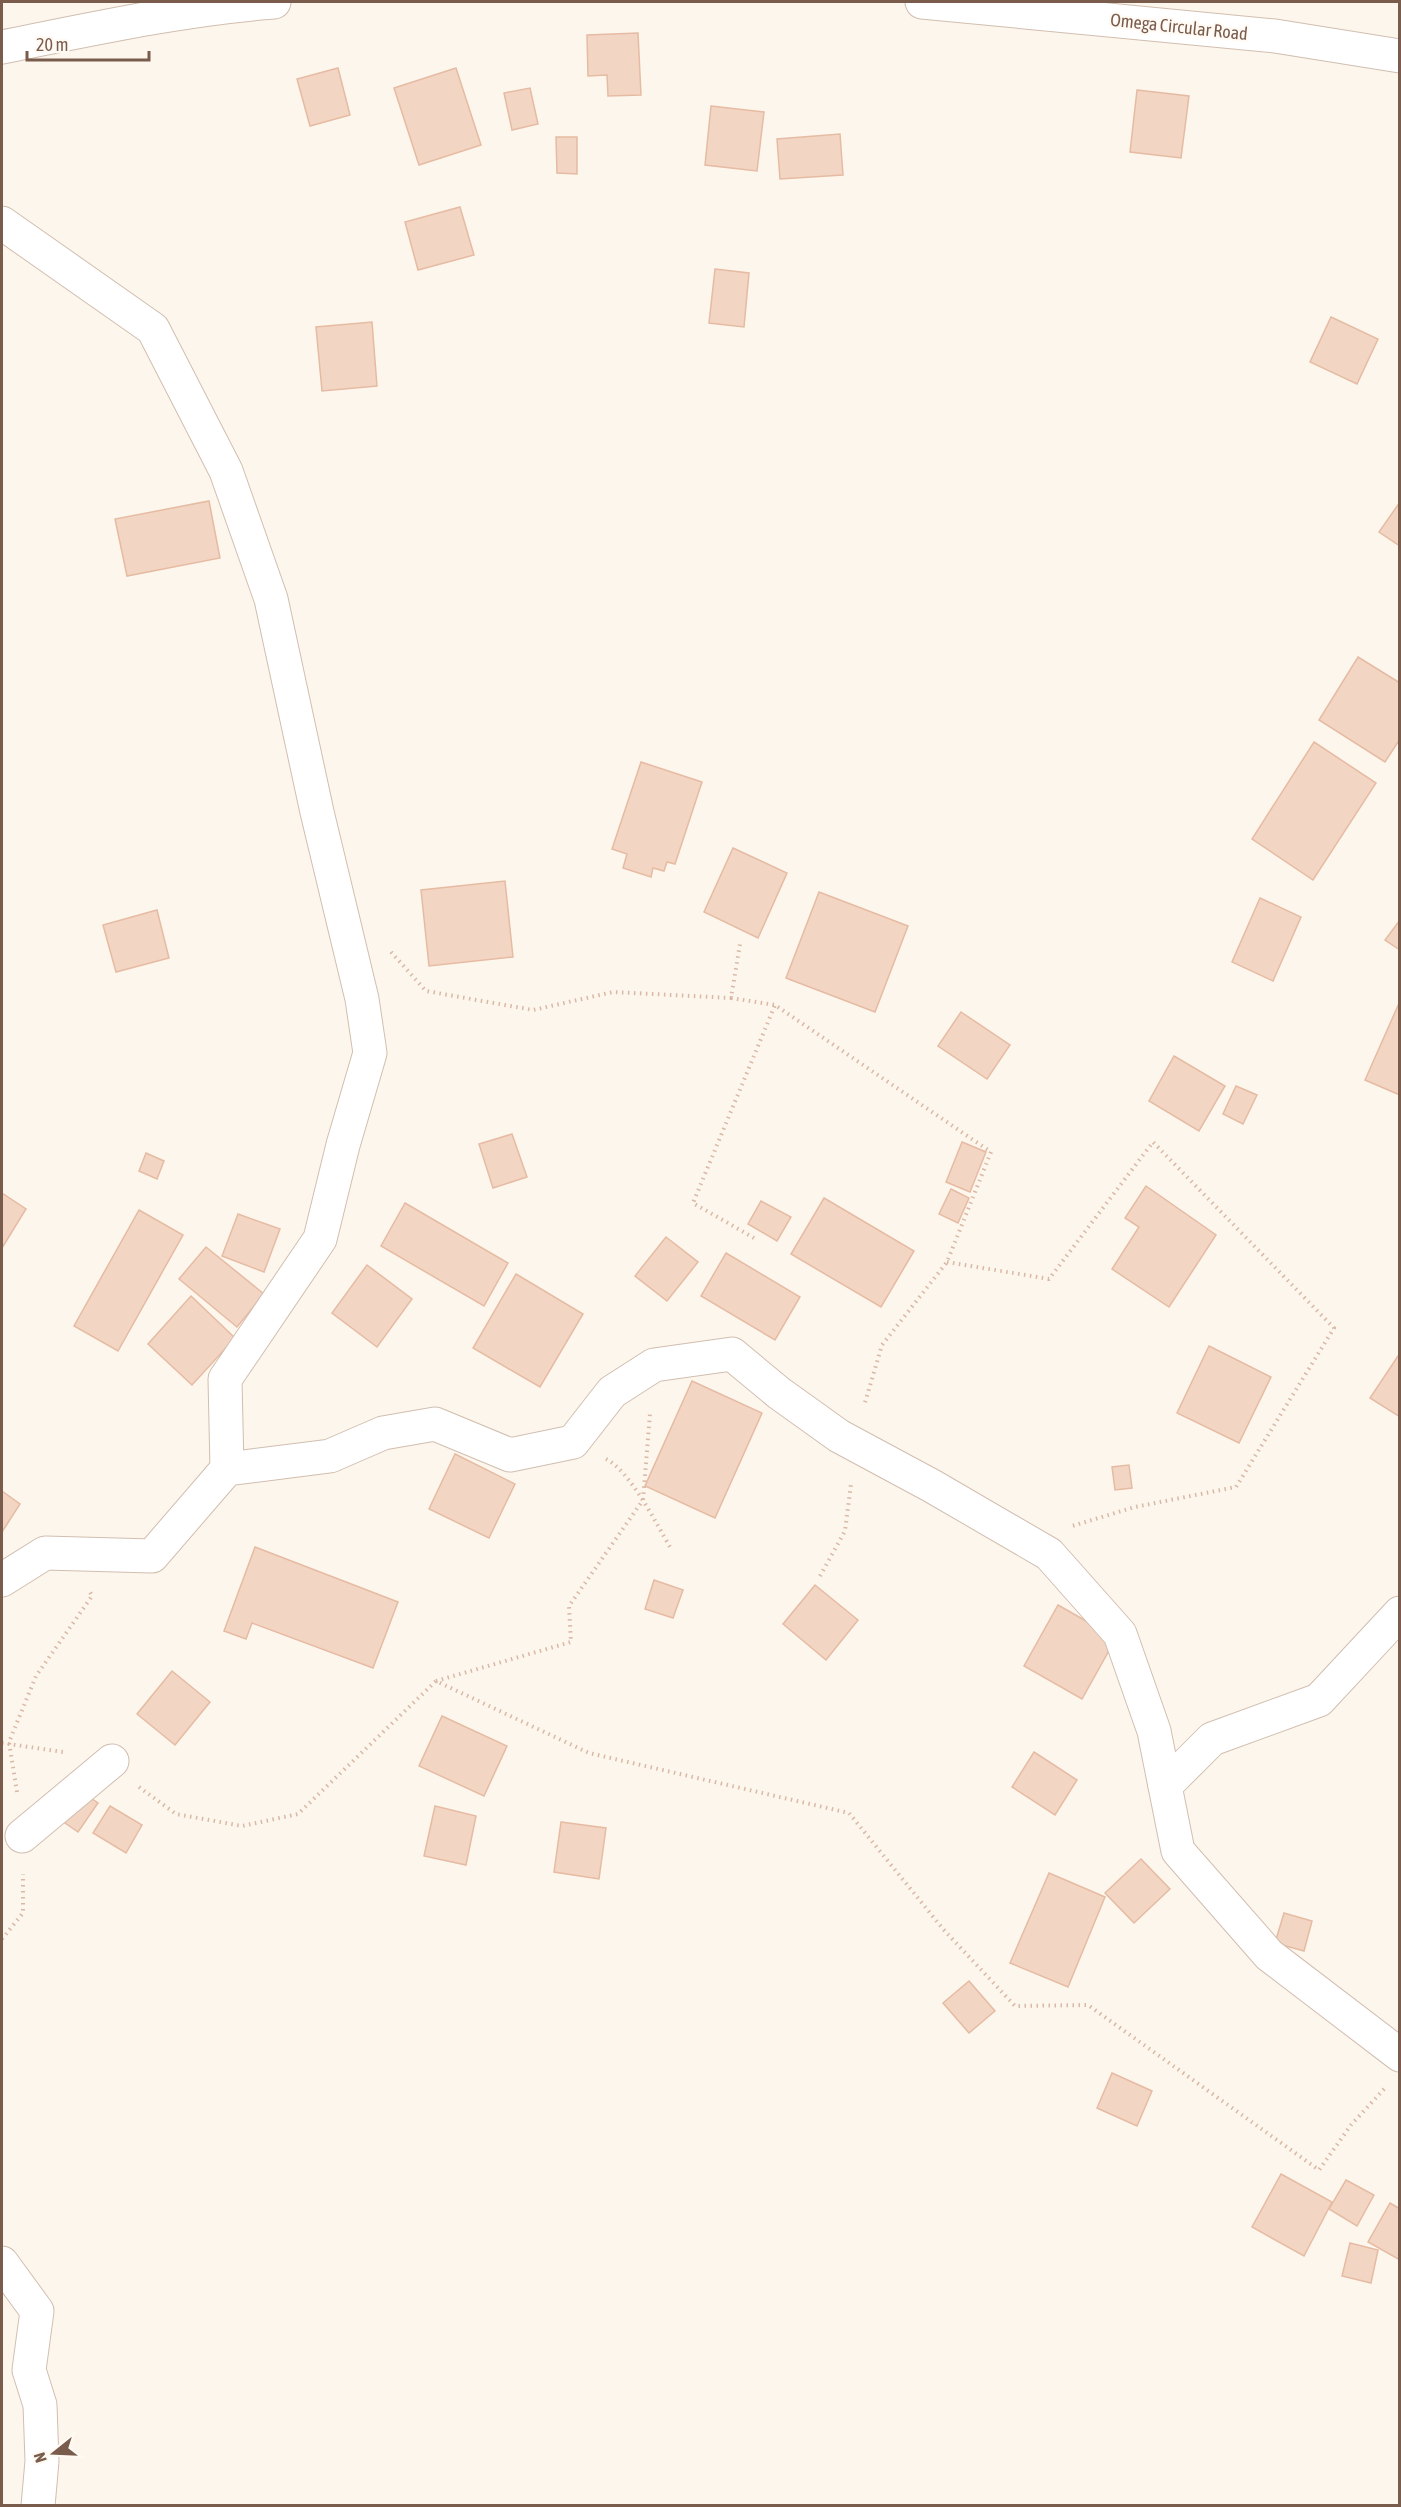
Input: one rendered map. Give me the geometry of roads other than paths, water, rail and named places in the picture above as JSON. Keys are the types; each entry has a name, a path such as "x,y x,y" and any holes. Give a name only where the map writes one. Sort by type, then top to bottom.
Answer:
{"street":[{"path":"2,47 240,3 274,2"},
{"name":"Omega Circular Road","path":"922,2 1275,36 1400,56"},
{"path":"2,223 153,329 226,471 270,599 317,812 362,999 370,1053 343,1145 320,1239 225,1379 227,1469 152,1556 45,1553 2,1580"},
{"path":"227,1469 330,1456 383,1433 435,1424 510,1455 573,1442 612,1392 654,1365 732,1354 779,1393 852,1444 932,1486 1049,1554 1120,1634 1154,1731 1178,1851 1269,1954 1395,2068"},
{"path":"1165,1786 1212,1739 1319,1700 1400,1613"},
{"path":"22,1836 112,1761"},
{"path":"2,2263 37,2311 29,2370 40,2405 42,2461 38,2505"}]}
